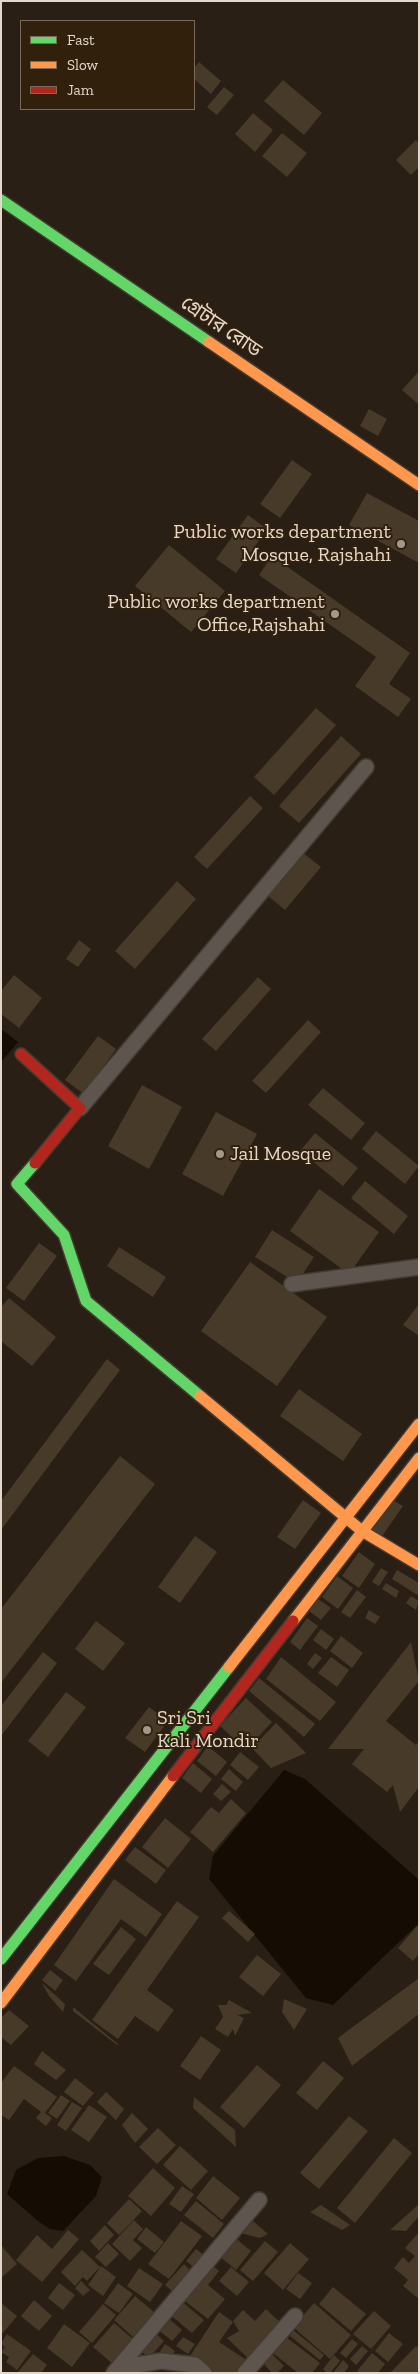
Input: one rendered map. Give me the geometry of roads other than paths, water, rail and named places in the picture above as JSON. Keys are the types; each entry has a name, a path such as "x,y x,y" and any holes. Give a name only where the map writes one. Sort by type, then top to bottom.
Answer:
{"main road":[{"name":"গ্রেটার রোড","path":"1,200 419,485"},
{"path":"21,1054 80,1108 17,1184 64,1235 86,1301 362,1531 419,1565"},
{"path":"1,1959 419,1424"},
{"path":"1,2003 48,1939 419,1458"}],"street":[{"path":"80,1108 366,767"},
{"path":"292,1284 419,1267"},
{"path":"116,2370 259,2200"},
{"path":"245,2373 295,2316"},
{"path":"116,2370 162,2361 195,2365 204,2373"}],"place":[{"name":"Public works department Mosque, Rajshahi","path":"401,544"},
{"name":"Public works department Office,Rajshahi","path":"335,614"},
{"name":"Jail Mosque","path":"220,1154"},
{"name":"Sri Sri Kali Mondir","path":"147,1730"}]}
